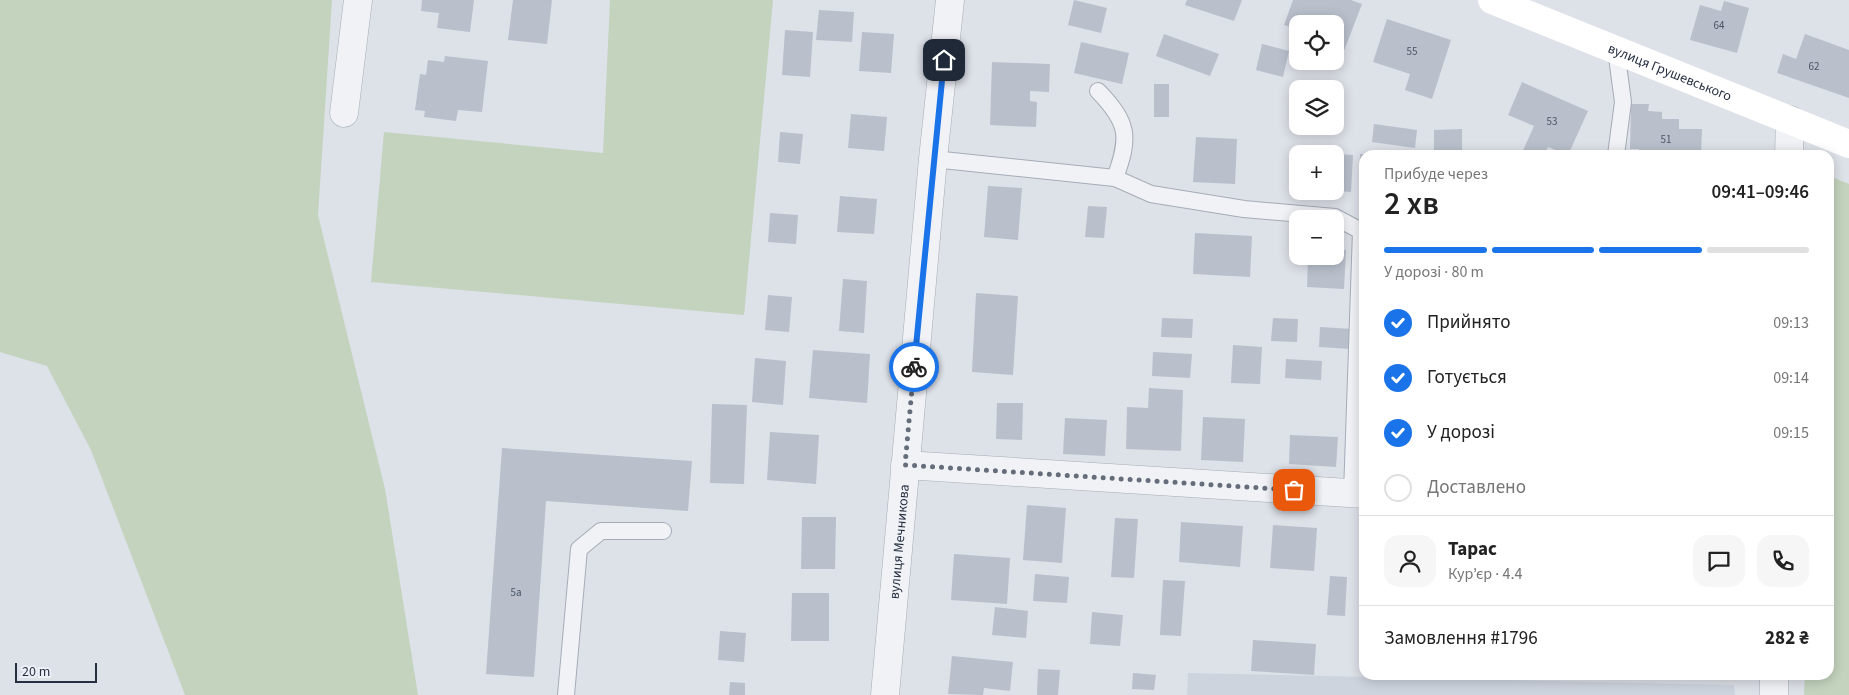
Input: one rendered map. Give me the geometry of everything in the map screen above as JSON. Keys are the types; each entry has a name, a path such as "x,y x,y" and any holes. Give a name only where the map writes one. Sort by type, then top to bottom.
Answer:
{"street":[{"path":"344,113 358,0"},
{"name":"вулиця Мечникова","path":"886,695 933,159 950,0"},
{"name":"вулиця Грушевського","path":"1492,0 1849,144"},
{"path":"1789,150 1790,120"},
{"path":"905,465 1358,494"},
{"path":"1774,680 1774,695"}],"lane":[{"path":"1616,50 1623,102 1617,150"},
{"path":"1098,91 1114,107 1126,134 1122,158 1115,178"},
{"path":"933,159 1115,178 1151,194 1244,209 1335,217 1359,230"},
{"path":"1358,494 1359,406"},
{"path":"566,695 580,549 601,531 662,531"}],"shaded area":[{"path":"1188,673 1359,677 1359,680 1506,680 1734,685 1735,695 1187,695"}],"green space":[{"path":"0,0 332,0 318,215 385,489 418,695 185,695 91,450 47,366 0,352"},
{"path":"610,0 773,0 744,315 371,282 384,132 603,153"},
{"path":"1834,178 1849,184 1849,695 1804,695 1805,680 1834,680"}],"building":[{"path":"422,0 474,0 470,32 437,28 439,13 421,11"},
{"path":"513,0 552,0 547,44 508,40"},
{"path":"1074,0 1107,8 1101,33 1068,25"},
{"path":"1187,0 1242,0 1234,21 1185,5"},
{"path":"1293,0 1351,0 1362,4 1344,51 1344,15 1289,15 1289,27 1284,25"},
{"path":"1724,1 1749,8 1737,53 1690,40 1700,5 1721,11"},
{"path":"819,10 854,12 852,42 816,40"},
{"path":"1387,19 1451,40 1432,99 1405,90 1410,74 1373,62"},
{"path":"785,30 813,32 810,77 782,75"},
{"path":"862,32 894,34 891,73 859,71"},
{"path":"1164,34 1219,54 1210,76 1156,56"},
{"path":"1805,34 1849,50 1849,98 1777,73 1783,54 1796,59"},
{"path":"1081,42 1129,53 1122,84 1074,73"},
{"path":"1262,44 1289,51 1283,77 1256,70"},
{"path":"445,56 488,61 482,112 458,110 456,121 424,117 425,111 415,110 420,74 426,75 428,60 444,62"},
{"path":"992,62 1050,64 1049,92 1030,91 1030,101 1037,102 1036,127 990,125"},
{"path":"1522,82 1588,111 1570,150 1556,150 1548,147 1546,150 1523,150 1534,126 1508,115"},
{"path":"1154,84 1169,84 1169,117 1154,117"},
{"path":"1631,104 1649,104 1648,111 1662,112 1662,119 1679,119 1679,129 1702,129 1701,150 1630,149"},
{"path":"851,114 887,117 884,151 848,148"},
{"path":"1374,124 1417,130 1415,148 1372,142"},
{"path":"1462,129 1462,150 1434,150 1434,130"},
{"path":"780,132 803,134 800,164 778,162"},
{"path":"1196,137 1237,139 1235,184 1193,182"},
{"path":"1344,154 1353,155 1351,192 1344,192"},
{"path":"988,186 1022,188 1018,240 984,237"},
{"path":"840,196 877,199 874,234 837,232"},
{"path":"1088,206 1107,207 1104,238 1085,237"},
{"path":"770,213 798,215 796,244 768,242"},
{"path":"1195,233 1252,236 1250,277 1193,274"},
{"path":"1344,250 1346,250 1344,289 1307,287 1308,265 1344,265"},
{"path":"843,279 867,281 864,333 839,331"},
{"path":"976,293 1018,296 1013,375 972,372"},
{"path":"768,295 792,297 789,332 765,330"},
{"path":"1162,318 1193,319 1192,338 1161,337"},
{"path":"1273,318 1298,319 1297,342 1271,341"},
{"path":"1320,327 1353,329 1351,349 1319,347"},
{"path":"1233,345 1262,347 1260,384 1231,383"},
{"path":"813,350 870,354 867,403 809,398"},
{"path":"1153,352 1192,354 1190,378 1152,376"},
{"path":"755,358 786,361 783,405 752,402"},
{"path":"1286,359 1322,361 1321,380 1285,378"},
{"path":"1149,388 1183,390 1181,451 1126,449 1127,407 1148,408"},
{"path":"997,403 1023,403 1022,440 996,439"},
{"path":"712,404 747,405 744,484 710,483"},
{"path":"1203,417 1245,419 1243,462 1201,460"},
{"path":"1065,418 1107,420 1105,456 1063,454"},
{"path":"770,432 819,435 816,484 767,480"},
{"path":"1290,435 1338,437 1336,467 1289,464"},
{"path":"502,448 692,461 688,511 546,501 534,677 486,674"},
{"path":"1027,505 1066,508 1062,563 1023,560"},
{"path":"802,517 836,517 835,569 801,569"},
{"path":"1115,518 1138,519 1134,578 1111,577"},
{"path":"1181,522 1243,526 1240,567 1179,562"},
{"path":"1273,525 1317,528 1314,571 1270,568"},
{"path":"954,554 1010,558 1007,604 951,600"},
{"path":"1035,574 1069,577 1067,603 1033,601"},
{"path":"1330,576 1347,577 1345,616 1327,615"},
{"path":"1163,580 1185,581 1181,636 1160,635"},
{"path":"792,593 829,593 829,641 791,641"},
{"path":"995,607 1028,611 1026,638 992,635"},
{"path":"1092,612 1123,615 1120,646 1090,644"},
{"path":"720,631 746,633 744,662 718,660"},
{"path":"1253,640 1316,644 1314,675 1251,671"},
{"path":"952,656 1013,662 1010,691 984,688 983,695 948,694"},
{"path":"1038,669 1060,670 1058,695 1037,695"},
{"path":"1133,673 1156,675 1154,690 1132,689"},
{"path":"730,682 745,683 745,695 729,695"}],"way so far":[{"path":"914,367 905,465 1294,490"}],"route":[{"path":"914,367 944,60"}]}
